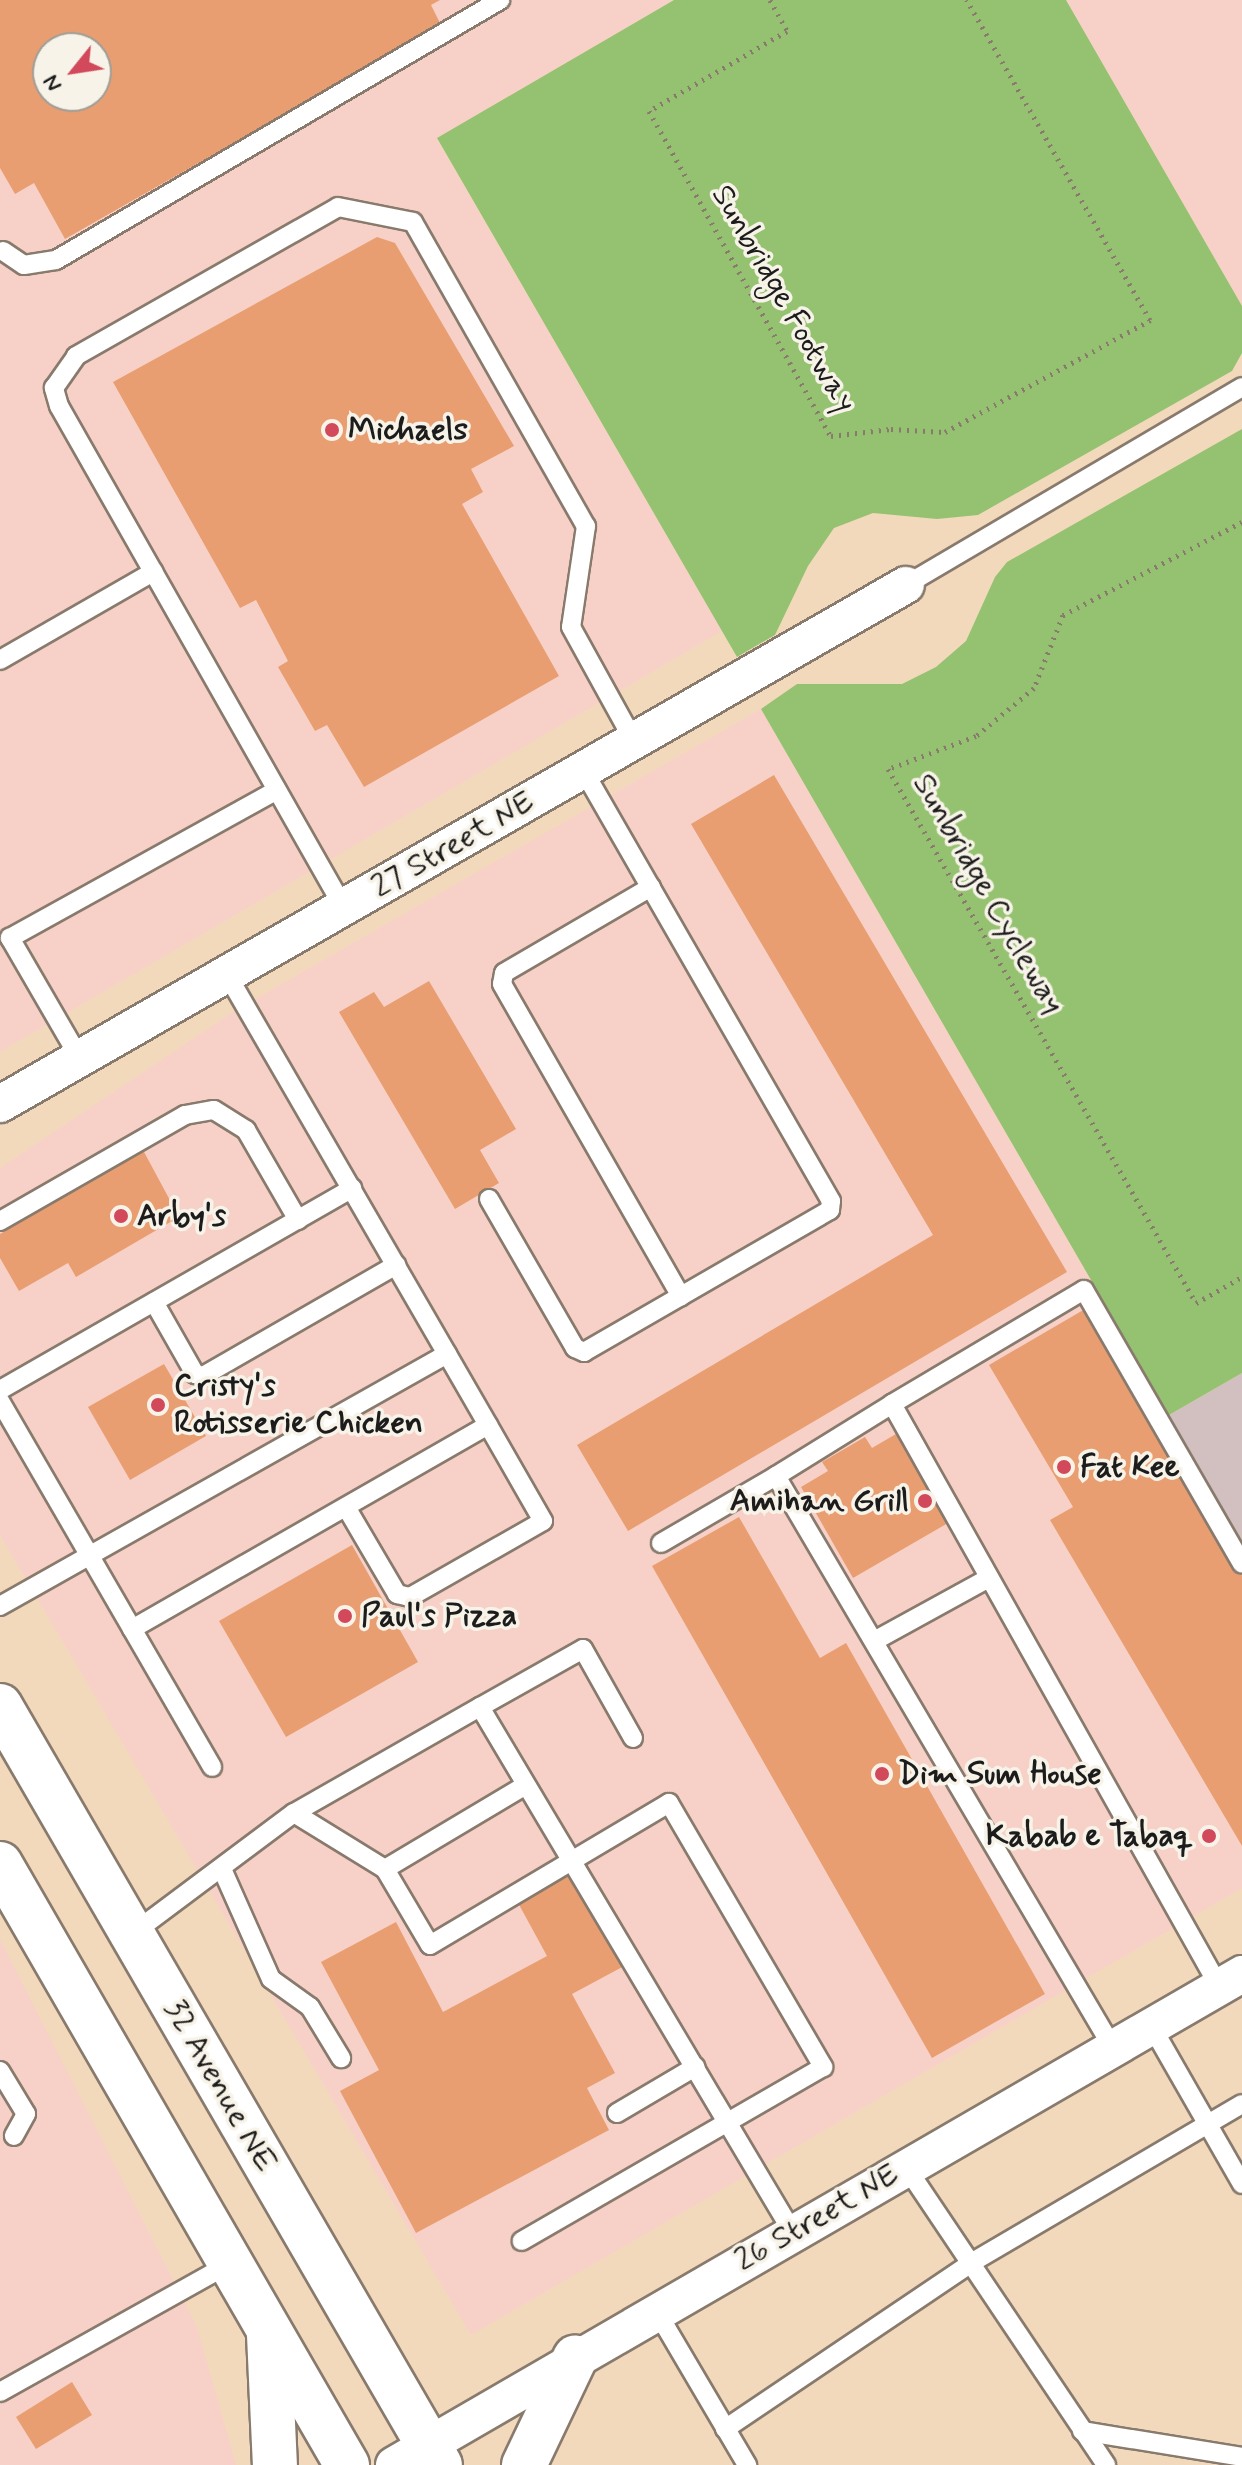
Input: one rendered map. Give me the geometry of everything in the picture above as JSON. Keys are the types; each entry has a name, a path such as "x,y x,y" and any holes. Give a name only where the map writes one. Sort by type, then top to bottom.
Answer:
{"main road":[{"name":"32 Avenue NE","path":"0,1706 132,1934 421,2458"},
{"path":"4,1878 347,2465"},
{"path":"268,2328 275,2465"},
{"path":"524,2465 575,2358"}],"street":[{"name":"27 Street NE","path":"0,1104 906,585"},
{"name":"26 Street NE","path":"421,2458 575,2358 1231,1981"}],"lane":[{"path":"1,250 24,265 56,260 500,0"},
{"path":"344,908 59,406 54,388 63,368 76,356 338,207 413,222 586,526 571,627 634,741"},
{"path":"906,585 1242,387"},
{"path":"0,660 153,572"},
{"path":"489,1199 575,1348 584,1352 830,1210 831,1201 583,770"},
{"path":"79,1057 5,941 277,790"},
{"path":"651,887 504,973 502,984 681,1296"},
{"path":"226,973 543,1521 410,1597 397,1594 346,1507"},
{"path":"0,1221 185,1115 214,1110 246,1130 298,1220"},
{"path":"0,1390 352,1188"},
{"path":"154,1302 195,1374 203,1376 396,1265"},
{"path":"661,1543 1084,1290 1242,1564"},
{"path":"0,1606 447,1354"},
{"path":"0,1401 212,1767"},
{"path":"892,1404 989,1578 1231,1981"},
{"path":"132,1629 488,1425"},
{"path":"776,1476 876,1640 1113,2048"},
{"path":"876,1640 989,1578"},
{"path":"132,1934 294,1813 583,1649 633,1738"},
{"path":"480,1707 793,2233"},
{"path":"385,1869 526,1785"},
{"path":"294,1813 385,1869 430,1945 669,1803 823,2067 522,2241"},
{"path":"222,1869 271,1979 310,2007 341,2058"},
{"path":"1152,2027 1242,2184"},
{"path":"617,2113 695,2067"},
{"path":"0,2071 26,2114 11,2136"},
{"path":"725,2429 971,2263 1242,2104"},
{"path":"906,2167 1106,2465"},
{"path":"0,2392 231,2263"},
{"path":"657,2312 747,2465"},
{"path":"1082,2431 1242,2457"}],"path":[{"name":"Sunbridge Footway","path":"770,0 787,31 649,111 831,436 891,429 945,432 1150,320 967,0"},
{"name":"Sunbridge Cycleway","path":"1242,522 1063,615 1034,688 976,736 888,769 1196,1303 1242,1277"}],"shaded area":[{"path":"0,0 674,0 437,139 722,631 0,1052"},
{"path":"1066,0 1242,0 1242,306"},
{"path":"761,709 1242,1542 1242,1888 471,2335 0,1535 0,1168 233,1012"},
{"path":"1242,1373 1242,1542 1169,1415"},
{"path":"0,1939 197,2327 236,2465 0,2465"}],"green space":[{"path":"674,0 1066,0 1242,306 1242,353 1232,371 978,515 937,519 873,513 834,528 808,566 775,635 737,657 437,138"},
{"path":"1242,429 1242,1373 1169,1415 761,709 797,684 902,684 936,667 966,641 995,577 1007,562"}],"building":[{"path":"0,0 440,0 431,5 441,25 65,239 34,183 15,194 0,168"},
{"path":"377,237 395,243 514,446 471,469 483,492 462,504 559,676 364,787 327,725 315,731 278,667 288,661 256,600 240,608 113,382"},
{"path":"774,775 1067,1272 628,1531 577,1445 933,1235 691,824"},
{"path":"429,981 516,1129 480,1150 499,1183 455,1209 339,1012 374,992 384,1007"},
{"path":"143,1150 179,1217 76,1277 68,1263 19,1291 0,1258 0,1234"},
{"path":"1085,1309 1242,1576 1242,1846 1050,1520 1073,1507 989,1365"},
{"path":"164,1364 206,1436 130,1480 88,1407"},
{"path":"896,1434 948,1523 853,1578 801,1487 828,1471 822,1462 865,1437 872,1448"},
{"path":"739,1517 820,1658 846,1643 1045,1994 932,2058 652,1566"},
{"path":"352,1545 418,1662 286,1737 219,1621"},
{"path":"575,1870 626,1965 572,1994 615,2073 587,2088 609,2130 416,2233 340,2091 379,2070 321,1962 396,1922 443,2012 547,1956 517,1901"},
{"path":"72,2382 92,2415 36,2449 16,2417"}],"place":[{"name":"Michaels","path":"332,430"},
{"name":"Arby's","path":"121,1216"},
{"name":"Cristy's Rotisserie Chicken","path":"158,1405"},
{"name":"Fat Kee","path":"1064,1467"},
{"name":"Amihan Grill","path":"925,1501"},
{"name":"Paul's Pizza","path":"345,1616"},
{"name":"Dim Sum House","path":"882,1774"},
{"name":"Kabab e Tabaq","path":"1209,1836"}]}
